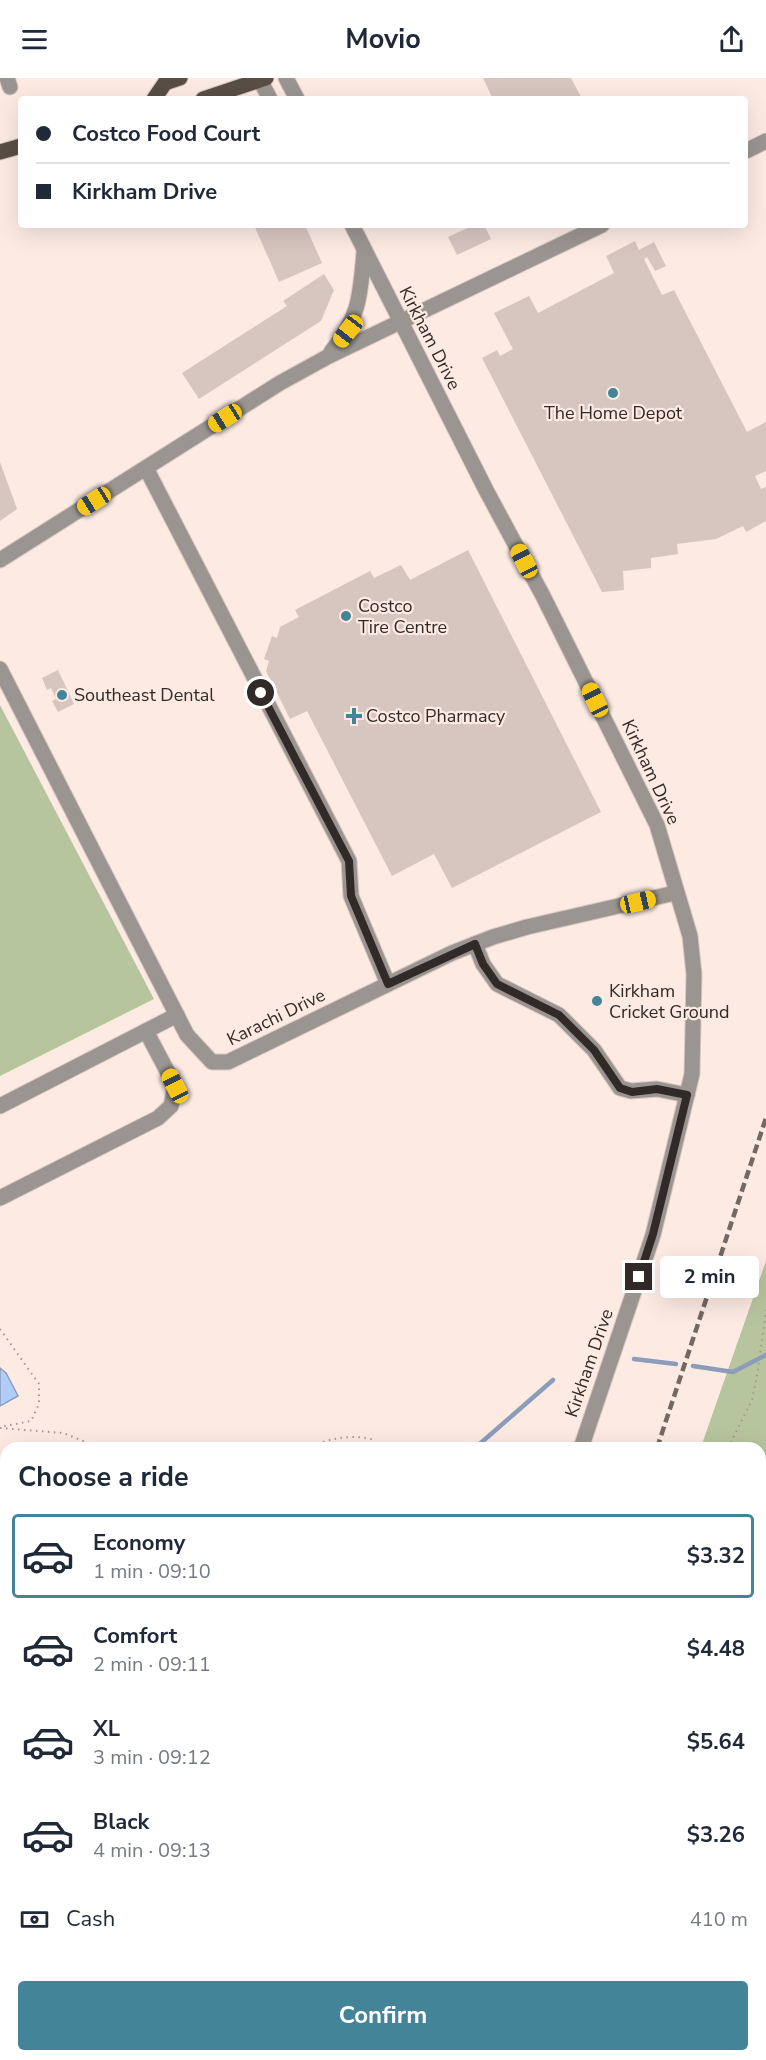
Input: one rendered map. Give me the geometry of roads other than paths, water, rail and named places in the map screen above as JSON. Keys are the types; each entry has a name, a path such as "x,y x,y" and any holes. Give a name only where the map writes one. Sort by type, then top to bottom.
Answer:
{"main road":[{"path":"156,96 165,83 180,78"},
{"path":"212,96 262,79"},
{"path":"0,153 18,147"}],"street":[{"path":"286,78 295,96"},
{"path":"262,79 269,96"},
{"path":"748,150 766,141"},
{"name":"Kirkham Drive","path":"353,228 486,490 543,596 657,825 675,893 690,936 694,974 692,1074 653,1234 584,1442"},
{"path":"0,560 280,383 399,321 596,228"},
{"path":"329,356 348,331 359,306 364,252"},
{"path":"146,468 349,861 351,896 388,984"},
{"name":"Karachi Drive","path":"0,669 187,1035 212,1062 228,1062 475,944 527,927 675,893"},
{"path":"475,944 483,964 497,984 559,1015 594,1050 620,1088 632,1092 657,1089 687,1095"},
{"path":"0,1106 177,1015"},
{"path":"0,1198 158,1118 171,1106 175,1086 146,1031"}],"water":[{"path":"0,1368 6,1373 18,1396 0,1406"}],"waterway":[{"path":"693,1366 733,1372 766,1355"},
{"path":"634,1359 676,1364"},
{"path":"482,1442 553,1380"}],"railway":[{"path":"659,1442 766,1118"}],"place":[{"name":"The Home Depot","path":"613,393"},
{"name":"Costco Tire Centre","path":"346,616"},
{"name":"Southeast Dental","path":"62,695"},
{"name":"Costco Pharmacy","path":"354,716"},
{"name":"Kirkham Cricket Ground","path":"597,1001"}]}
